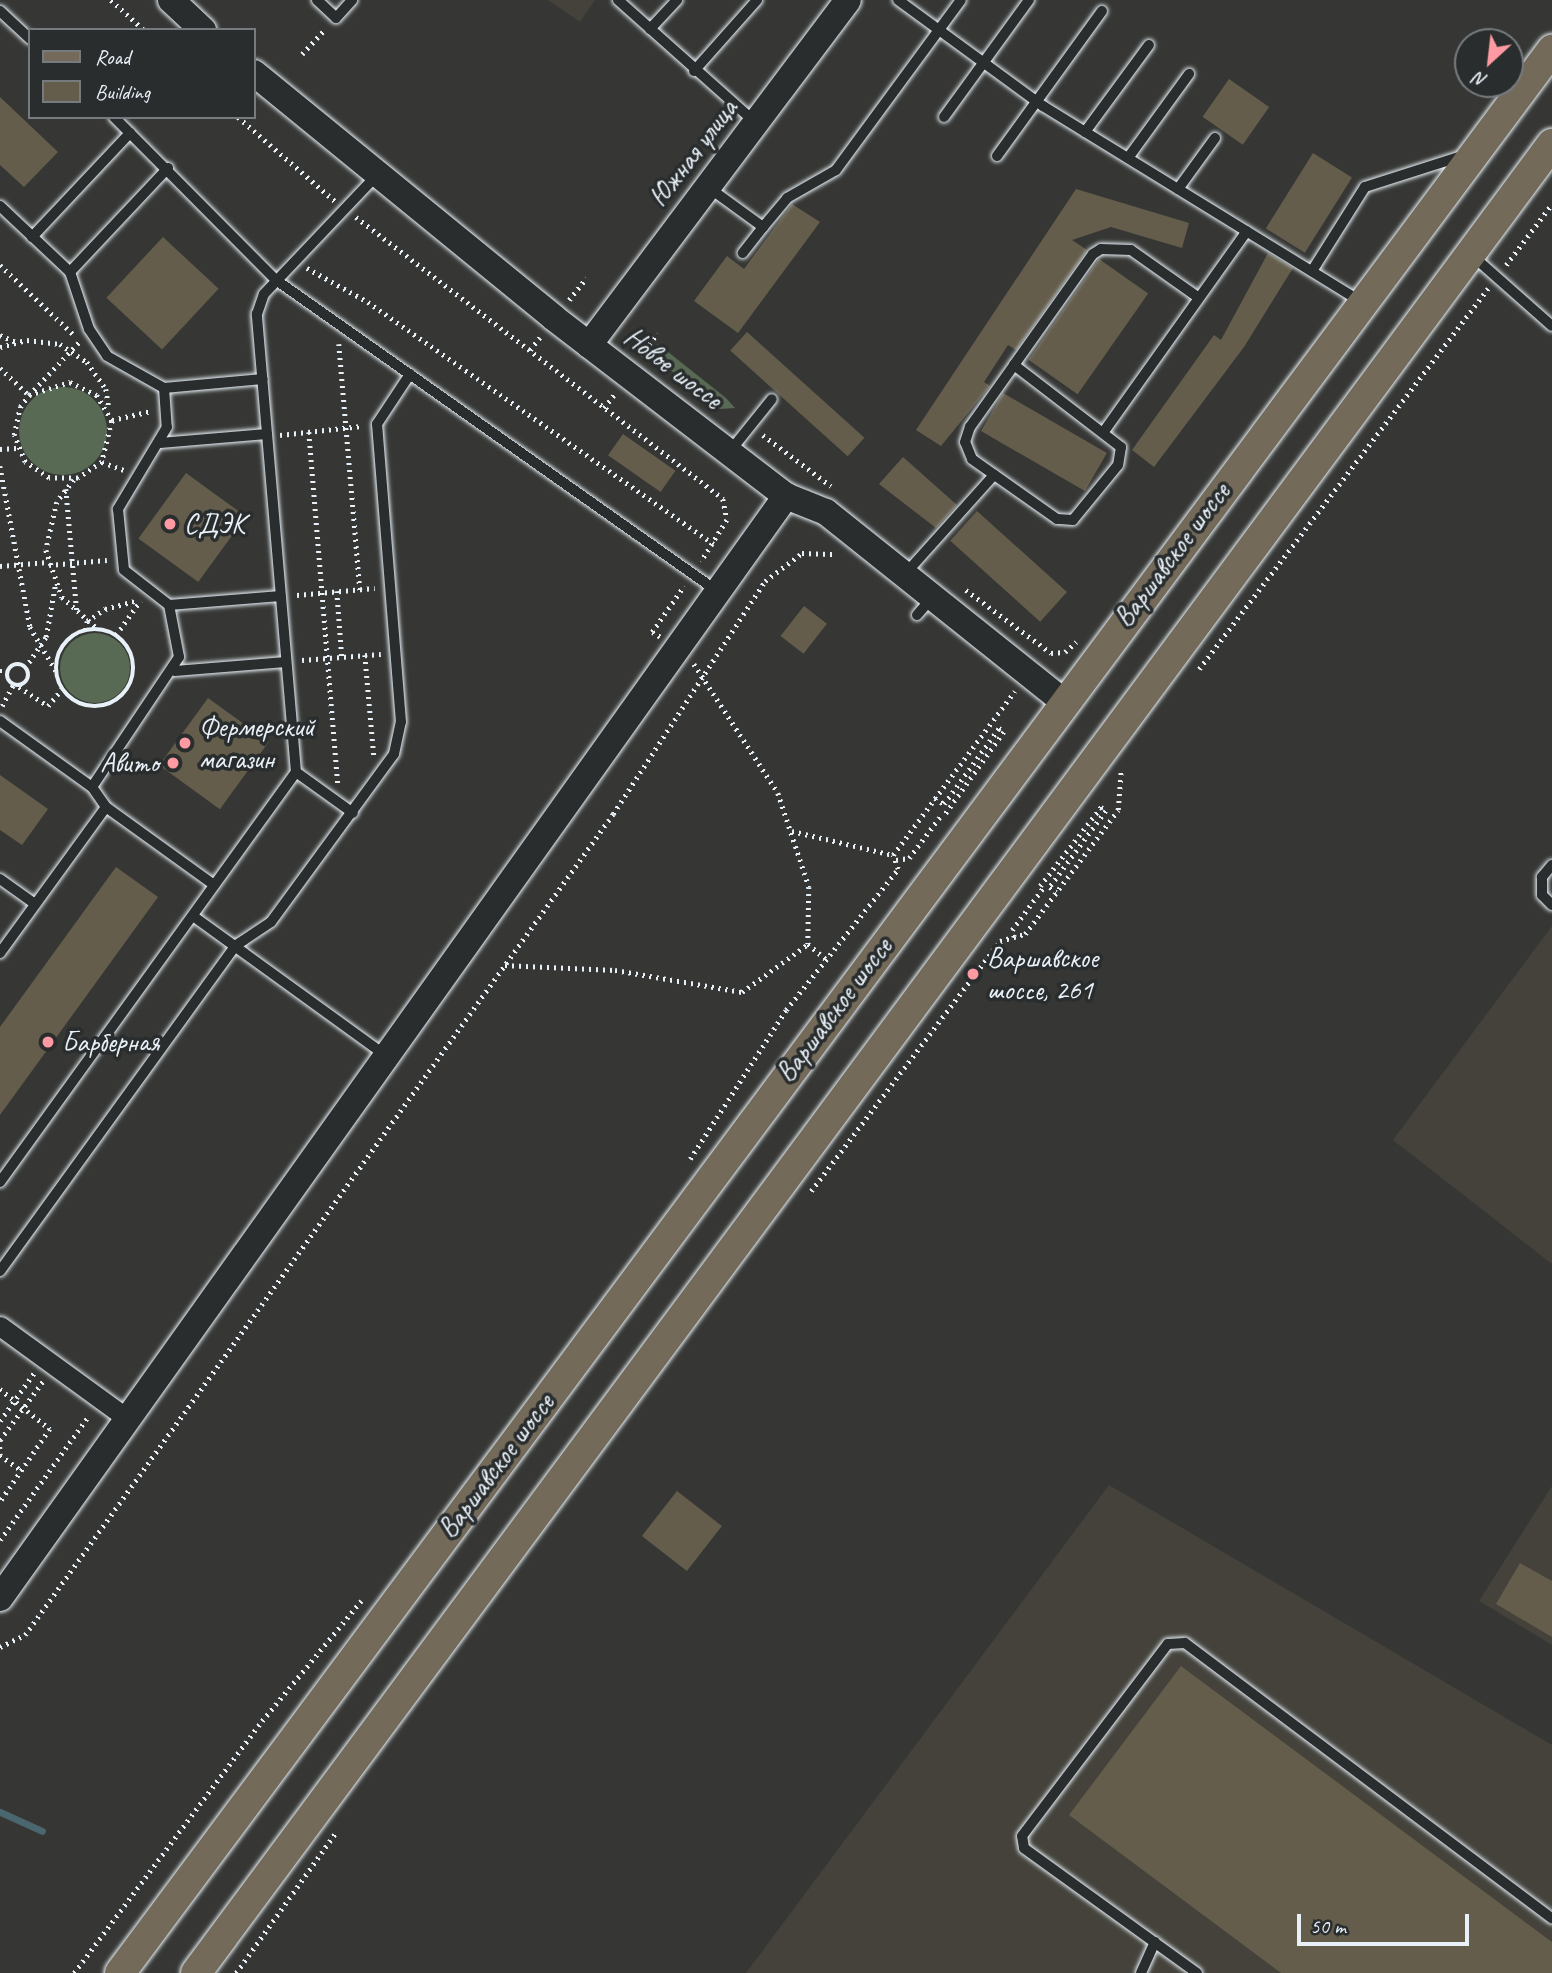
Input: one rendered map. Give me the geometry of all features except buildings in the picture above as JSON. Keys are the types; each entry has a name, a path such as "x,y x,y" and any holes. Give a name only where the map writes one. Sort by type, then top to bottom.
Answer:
{"main road":[{"name":"Варшавское шоссе","path":"120,1973 1063,701 1552,50"},
{"name":"Варшавское шоссе","path":"196,1973 1468,253 1552,144"}],"street":[{"path":"171,0 201,28"},
{"name":"Южная улица","path":"589,345 848,0"},
{"name":"Новое шоссе","path":"256,75 375,177 589,345 731,450 786,496 826,512 905,574 925,606 1063,701"},
{"path":"0,1598 786,496"},
{"path":"0,1326 128,1419"}],"lane":[{"path":"317,0 336,18 352,0"},
{"path":"618,0 694,71 755,122"},
{"path":"650,29 677,0"},
{"path":"694,71 757,0"},
{"path":"898,0 1037,101 1363,302"},
{"path":"743,253 780,203 836,170 961,0"},
{"path":"944,117 1029,0"},
{"path":"0,11 28,37"},
{"path":"997,156 1102,11"},
{"path":"1085,132 1149,45"},
{"path":"1128,158 1189,74"},
{"path":"116,119 168,168 276,280 718,592"},
{"path":"32,237 130,133"},
{"path":"1178,189 1215,138"},
{"path":"1312,271 1365,187 1476,152"},
{"path":"71,272 168,168"},
{"path":"0,1182 296,772 257,314 276,280 375,177"},
{"path":"708,187 763,227"},
{"path":"0,206 71,272 89,329 107,356 164,387 263,379"},
{"path":"1105,430 1247,231"},
{"path":"1014,365 1105,430 1122,456 1073,520 1057,519 972,459 966,435 1014,365 1101,249 1131,250 1199,298"},
{"path":"1468,253 1498,276 1552,326"},
{"path":"0,1270 234,946 271,922 353,813 376,781 401,734 376,424 410,374"},
{"path":"164,387 169,407 160,443 136,474 118,509 127,576 144,596 169,605 281,596"},
{"path":"731,450 772,399"},
{"path":"160,443 267,435"},
{"path":"905,574 994,475"},
{"path":"92,787 175,671 180,639 169,605"},
{"path":"175,671 286,662"},
{"path":"0,721 92,787 106,807 215,885"},
{"path":"296,772 353,813"},
{"path":"0,953 106,807"},
{"path":"1552,865 1542,886 1552,905"},
{"path":"0,879 35,904"},
{"path":"193,916 387,1056"},
{"path":"1197,1973 1024,1848 1022,1836 1168,1644 1185,1643 1552,1919"},
{"path":"1141,1973 1155,1942"}],"path":[{"path":"111,0 142,28"},
{"path":"302,54 336,18"},
{"path":"241,119 345,209 723,499 727,520 714,544 652,632 707,675 778,793 809,887 808,944"},
{"path":"1188,682 1552,204"},
{"path":"294,261 368,302 714,544"},
{"path":"0,265 80,341 29,396 15,421 18,448 36,472 76,478"},
{"path":"337,323 360,590"},
{"path":"0,335 16,342"},
{"path":"0,347 16,342 60,344 87,362 106,389 112,421 102,462 76,478 66,489 48,526 49,563 55,582 77,614 99,629 116,635 135,667 118,700 81,705 62,688 56,672 40,649 17,564 0,466"},
{"path":"0,368 29,396"},
{"path":"29,396 55,382 85,386 112,421"},
{"path":"112,421 169,407"},
{"path":"267,435 376,424"},
{"path":"309,432 340,804"},
{"path":"0,449 18,448"},
{"path":"102,462 136,474"},
{"path":"66,489 77,614"},
{"path":"0,1647 25,1635 502,967 707,675 781,563 826,551 847,557"},
{"path":"0,565 123,559"},
{"path":"0,671 25,668 40,649 53,615 55,582"},
{"path":"281,596 390,587"},
{"path":"337,591 342,657"},
{"path":"85,630 87,621 105,609 144,596"},
{"path":"116,635 144,596"},
{"path":"56,672 63,646 85,630 99,629"},
{"path":"286,662 396,653"},
{"path":"365,655 376,781"},
{"path":"0,709 16,686 27,680 25,668"},
{"path":"8,671 16,686 48,706 62,688"},
{"path":"894,857 1019,685 1010,678"},
{"path":"792,831 894,857 909,858 1004,732 999,728 944,804 935,798"},
{"path":"803,1202 1000,941 1026,934 1118,810 1121,770 1130,759"},
{"path":"1014,937 1012,930 1101,807 1106,811 1050,887 1056,892"},
{"path":"687,1164 826,959 898,869 894,857"},
{"path":"502,967 615,970 742,992 808,944"},
{"path":"808,944 826,959"},
{"path":"0,1421 49,1362"},
{"path":"22,1471 0,1455 0,1440 24,1406 49,1362"},
{"path":"0,1389 50,1429 0,1502"},
{"path":"0,1539 100,1399"},
{"path":"74,1973 262,1721 370,1590"},
{"path":"236,1973 344,1822"}],"shaded area":[{"path":"548,0 595,0 580,22"},
{"path":"1552,926 1552,1264 1393,1140"},
{"path":"1109,1485 1552,1745 1552,1973 746,1973"},
{"path":"1552,1486 1552,1645 1479,1601"}],"green space":[{"path":"658,344 735,408 720,409 665,366 652,351"},
{"path":"63,387 80,391 94,400 103,414 107,431 103,448 94,462 80,471 63,475 46,471 32,462 23,448 19,431 23,414 32,400 46,391"},
{"path":"102,633 115,639 124,648 128,654 128,682 120,693 109,701 88,703 70,693 62,682 60,661 70,643 81,635"}],"waterway":[{"path":"0,1812 42,1831"}],"place":[{"name":"СДЭК","path":"170,524"},
{"name":"Фермерский магазин","path":"185,743"},
{"name":"Авито","path":"173,763"},
{"name":"Варшавское шоссе, 261","path":"973,974"},
{"name":"Барберная","path":"48,1042"}]}
